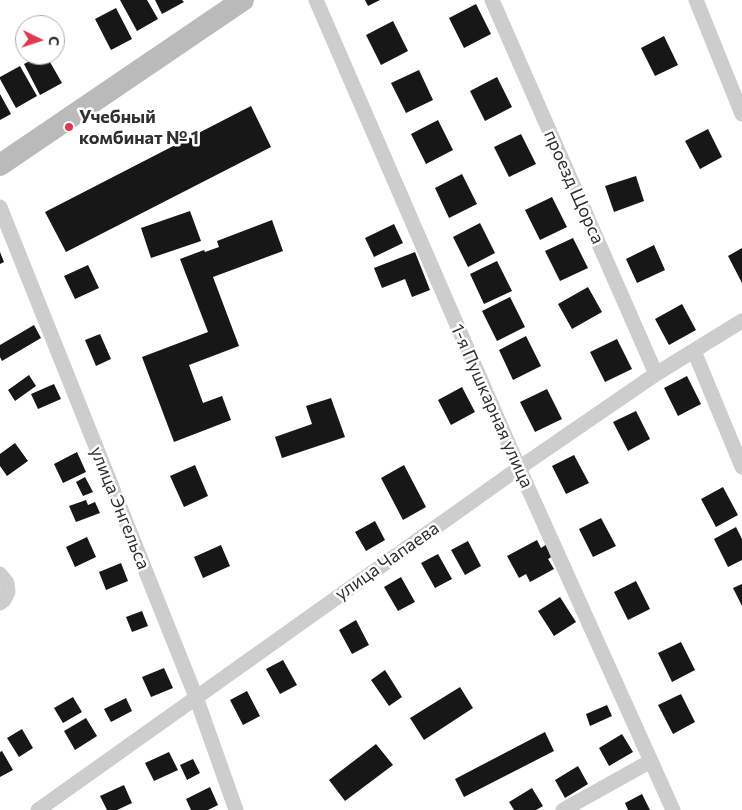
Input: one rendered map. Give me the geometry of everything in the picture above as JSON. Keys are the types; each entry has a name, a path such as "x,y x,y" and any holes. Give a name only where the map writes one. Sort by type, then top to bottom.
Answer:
{"main road":[{"path":"0,165 243,0"}],"street":[{"name":"1-я Пушкарная улица","path":"316,0 518,468 673,810"},
{"name":"проезд Щорса","path":"492,0 656,374"},
{"path":"696,0 742,114"},
{"name":"улица Энгельса","path":"0,207 196,697 236,810"},
{"name":"улица Чапаева","path":"38,810 518,468 656,374 742,321"},
{"path":"694,351 742,467"},
{"path":"0,574 7,583 8,592 2,602"},
{"path":"563,810 651,762"}],"building":[{"path":"120,0 147,0 158,19 137,31"},
{"path":"155,0 182,0 184,2 162,14"},
{"path":"365,0 380,0 368,6"},
{"path":"476,4 491,34 464,48 449,18"},
{"path":"116,8 132,39 111,50 95,19"},
{"path":"393,21 408,51 381,65 366,35"},
{"path":"664,36 678,65 655,76 641,48"},
{"path":"25,65 52,65 62,83 40,95"},
{"path":"20,66 37,96 16,108 0,77"},
{"path":"419,70 433,100 406,113 391,83"},
{"path":"497,77 512,107 485,121 470,91"},
{"path":"0,94 11,114 0,120"},
{"path":"251,106 271,147 66,252 45,212"},
{"path":"438,120 453,150 426,164 411,134"},
{"path":"708,129 722,157 700,169 685,141"},
{"path":"521,134 536,164 509,177 494,147"},
{"path":"462,174 477,204 449,218 435,188"},
{"path":"636,176 644,201 614,212 605,186"},
{"path":"552,197 567,227 540,240 525,210"},
{"path":"190,211 201,241 151,258 141,228"},
{"path":"272,220 283,251 213,277 239,346 189,365 203,403 222,396 231,420 174,442 142,357 208,332 180,259 204,250 205,252 219,247 217,241"},
{"path":"480,223 495,253 468,267 453,237"},
{"path":"394,224 403,243 374,257 365,238"},
{"path":"573,238 588,268 560,281 545,251"},
{"path":"654,245 665,270 637,283 626,259"},
{"path":"742,248 742,283 728,256"},
{"path":"0,252 4,262 0,264"},
{"path":"415,252 430,290 412,297 405,279 382,288 374,268"},
{"path":"497,261 512,291 484,304 470,274"},
{"path":"88,265 99,288 75,299 64,276"},
{"path":"588,287 602,312 572,329 558,304"},
{"path":"510,297 525,327 497,341 482,311"},
{"path":"682,304 696,330 669,345 655,319"},
{"path":"34,325 41,338 2,361 0,345"},
{"path":"100,334 111,359 96,366 85,340"},
{"path":"526,336 541,366 513,380 499,350"},
{"path":"617,339 632,369 605,382 590,352"},
{"path":"29,375 36,386 15,401 8,390"},
{"path":"687,376 701,404 678,416 664,388"},
{"path":"54,384 61,399 38,409 31,394"},
{"path":"462,387 475,412 451,425 438,400"},
{"path":"547,389 562,419 535,432 520,402"},
{"path":"331,398 345,437 282,458 275,437 312,424 306,406"},
{"path":"636,411 650,439 628,451 613,422"},
{"path":"15,443 28,461 7,476 0,466 0,454"},
{"path":"77,452 86,472 63,483 54,464"},
{"path":"574,455 589,483 566,494 552,466"},
{"path":"195,465 208,496 184,507 170,476"},
{"path":"404,465 426,507 403,520 381,478"},
{"path":"85,477 93,492 83,496 76,482"},
{"path":"723,487 738,515 716,527 701,499"},
{"path":"86,500 88,505 95,502 100,513 76,522 69,506"},
{"path":"601,518 616,546 593,557 579,529"},
{"path":"375,521 385,540 366,551 355,532"},
{"path":"736,527 742,539 742,560 728,567 714,539"},
{"path":"87,537 96,557 75,567 66,547"},
{"path":"537,540 541,548 547,544 553,556 548,559 554,569 530,582 526,574 519,578 507,556"},
{"path":"468,541 481,566 465,575 451,550"},
{"path":"221,545 230,566 203,578 194,557"},
{"path":"438,554 452,579 435,588 421,563"},
{"path":"121,563 128,581 106,590 99,572"},
{"path":"401,577 415,602 398,611 384,587"},
{"path":"636,581 650,609 628,620 614,592"},
{"path":"742,584 742,606 733,588"},
{"path":"560,597 576,622 554,636 538,611"},
{"path":"142,611 148,626 132,632 126,617"},
{"path":"356,620 369,645 352,654 339,630"},
{"path":"681,642 695,670 672,682 658,653"},
{"path":"283,660 297,685 280,694 266,669"},
{"path":"164,668 173,688 151,697 142,677"},
{"path":"385,670 402,697 389,706 371,680"},
{"path":"460,687 473,708 424,740 410,718"},
{"path":"247,691 260,716 243,725 230,700"},
{"path":"681,694 695,722 673,734 658,705"},
{"path":"73,697 82,712 63,723 54,708"},
{"path":"126,698 132,711 111,722 104,709"},
{"path":"607,705 612,716 590,726 586,714"},
{"path":"86,718 97,736 75,750 64,731"},
{"path":"22,729 33,748 19,757 7,738"},
{"path":"545,732 554,751 464,797 455,779"},
{"path":"622,734 633,752 609,766 599,748"},
{"path":"376,744 393,765 345,801 329,780"},
{"path":"2,751 13,770 0,777 0,752"},
{"path":"169,752 178,770 154,781 145,763"},
{"path":"193,759 200,773 187,780 180,765"},
{"path":"578,766 588,784 565,798 555,780"},
{"path":"124,785 132,803 117,810 107,810 100,796"},
{"path":"210,787 218,805 208,810 191,810 186,799"},
{"path":"532,788 543,806 536,810 514,810 509,802"},
{"path":"642,794 650,810 628,810 625,803"}],"place":[{"name":"Учебный комбинат № 1","path":"69,127"}]}
